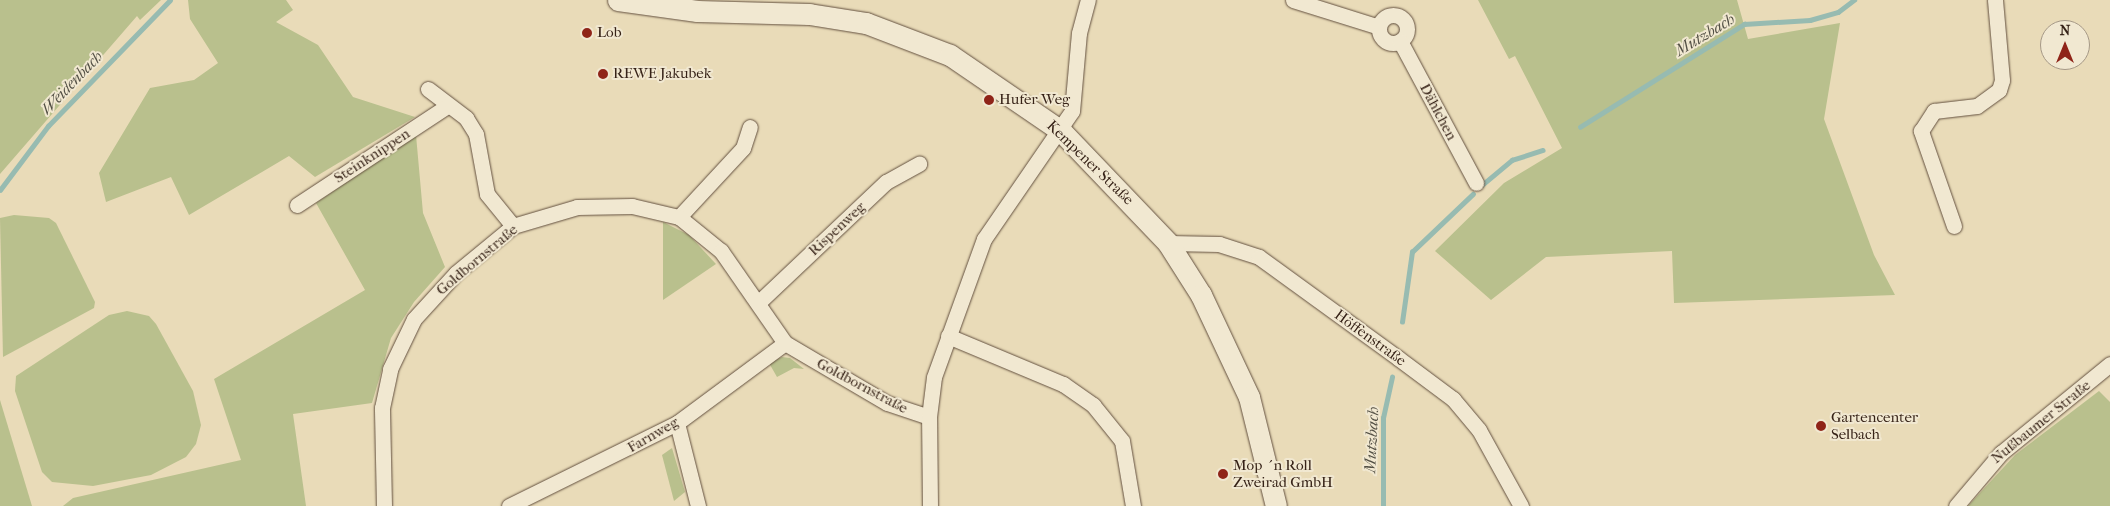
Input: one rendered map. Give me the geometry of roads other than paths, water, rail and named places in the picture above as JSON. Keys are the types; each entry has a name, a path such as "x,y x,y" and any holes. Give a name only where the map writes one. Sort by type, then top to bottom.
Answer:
{"main road":[{"name":"Kempener Straße","path":"618,0 698,11 809,14 866,23 950,55 1061,131 1168,243 1201,295 1239,372 1266,454 1276,506"}],"street":[{"path":"930,506 928,417 934,377 984,239 1017,186 1061,131 1075,96 1079,33 1088,0"},
{"path":"1293,0 1379,27"},
{"name":"Dählchen","path":"1392,0 1393,16 1406,24 1400,41 1476,183"},
{"path":"1954,226 1921,131 1934,111 1977,106 1999,90 2002,80 1995,0"},
{"path":"1393,16 1383,19 1379,27 1383,39 1400,41"},
{"path":"428,89 446,106 466,118 476,134 486,194 513,226"},
{"name":"Steinknippen","path":"297,205 446,106"},
{"path":"679,217 742,148 750,127"},
{"name":"Rispenweg","path":"759,302 886,182 919,164"},
{"name":"Goldbornstraße","path":"384,506 382,408 402,341 429,300 513,226 577,206 608,204 679,217 721,251 759,302 785,344 888,403 928,417"},
{"name":"Höffenstraße","path":"1168,243 1219,244 1259,257 1398,358 1453,399 1480,430 1521,506"},
{"path":"948,336 1063,384 1093,405 1122,441 1132,506"},
{"name":"Farnweg","path":"509,506 677,423 785,344"},
{"name":"Nußbaumer Straße","path":"1956,506 2001,453 2110,364"},
{"path":"677,423 698,506"}],"waterway":[{"name":"Weidenbach","path":"0,190 48,126 170,0"},
{"name":"Mutzbach","path":"1580,127 1744,24 1810,20 1838,12 1854,0"},
{"name":"Mutzbach","path":"1482,185 1512,160 1542,150"},
{"name":"Mutzbach","path":"1402,322 1412,252 1473,194"},
{"name":"Mutzbach","path":"1383,506 1383,418 1392,377"}],"place":[{"name":"Lob","path":"587,33"},
{"name":"REWE Jakubek","path":"603,74"},
{"name":"Hufer Weg","path":"989,100"},
{"name":"Gartencenter Selbach","path":"1821,426"},
{"name":"Mop ´n Roll Zweirad GmbH","path":"1223,474"}]}
